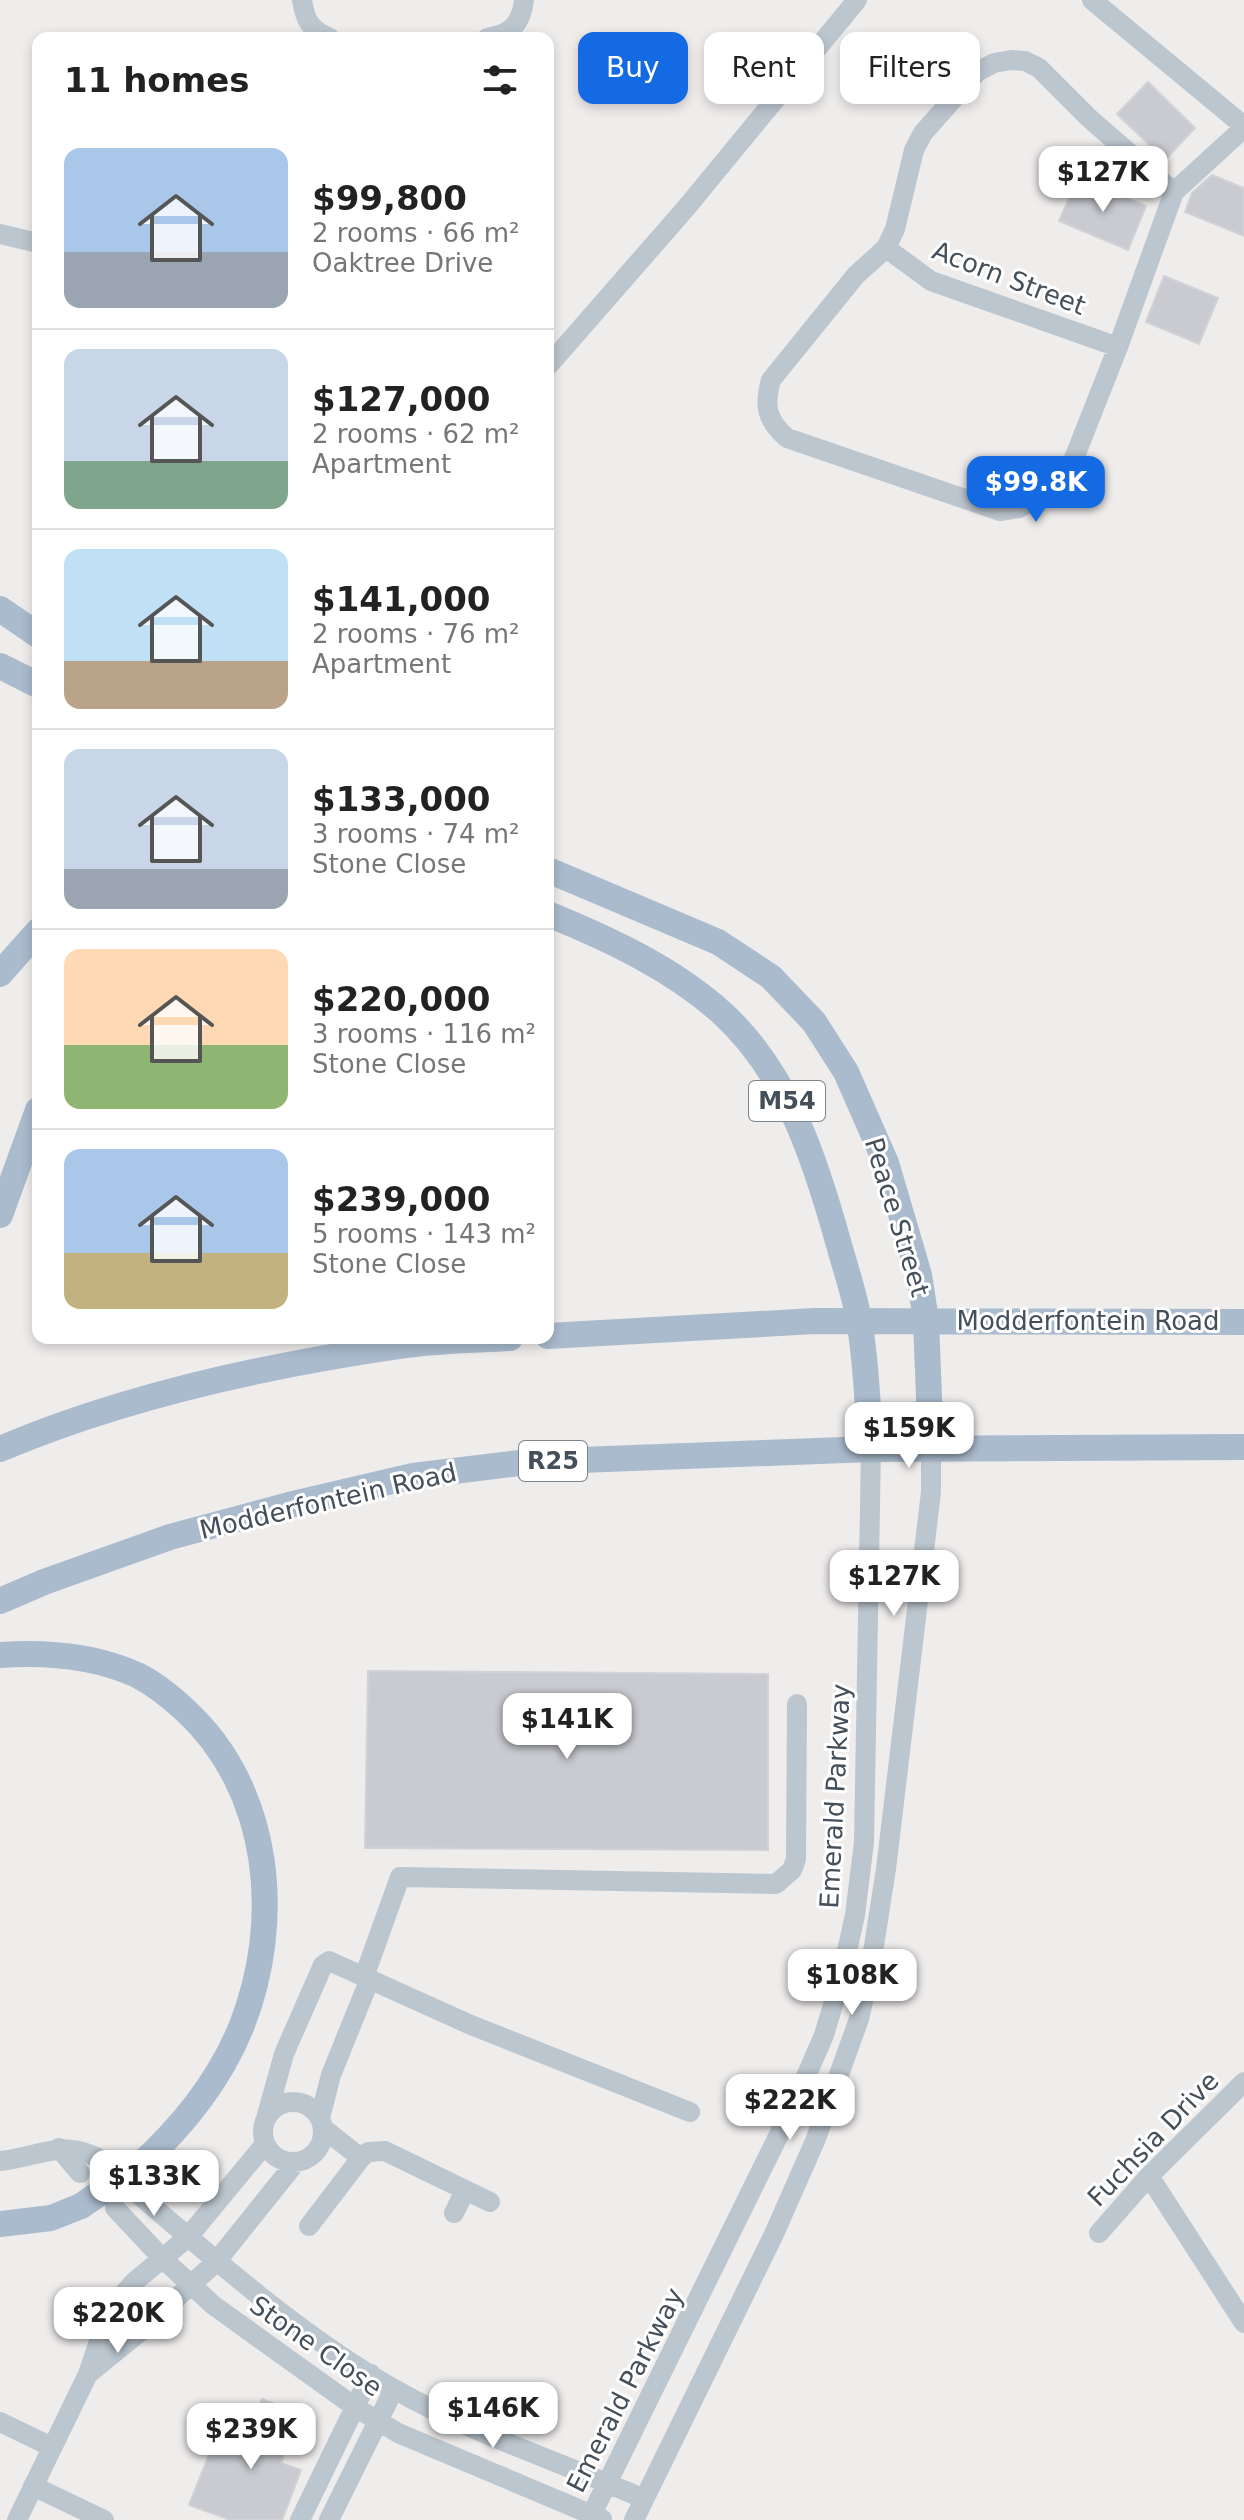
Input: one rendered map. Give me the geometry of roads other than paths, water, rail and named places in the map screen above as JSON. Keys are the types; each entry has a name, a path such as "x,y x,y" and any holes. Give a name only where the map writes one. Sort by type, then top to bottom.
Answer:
{"main road":[{"path":"0,609 32,631"},
{"path":"0,666 32,682"},
{"name":"Peace Street","path":"554,873 718,942 771,977 814,1022 846,1072 886,1163 919,1275 926,1320 931,1449"},
{"name":"M54","path":"554,916 607,938 663,970 722,1014 762,1058 798,1122 825,1195 859,1321 871,1449"},
{"path":"0,974 32,938"},
{"path":"0,1215 32,1127"},
{"name":"Modderfontein Road","path":"554,1336 815,1321 1244,1322"},
{"path":"0,1449 147,1398 293,1365 423,1344"},
{"name":"Modderfontein Road","path":"0,1601 170,1537 413,1476 528,1462 871,1449 1244,1447"},
{"path":"0,1655 82,1658 137,1675 170,1696 198,1722 220,1749 242,1785 255,1821 262,1860 264,1903 262,1950 242,2025 221,2069 194,2108 139,2166 81,2206 51,2218 0,2224"}],"street":[{"path":"302,0 305,18 318,32"},
{"path":"508,32 516,27 524,0"},
{"path":"554,361 686,208 857,0"},
{"path":"1092,0 1244,127 1174,192 1071,466 1054,487 1019,508 1000,511 787,438 774,427 767,413 766,398 771,380 856,275 886,248 895,229 914,150 923,133 977,72 994,63 1011,60 1025,61 1039,68 1089,118 1174,192"},
{"path":"0,234 32,242"},
{"name":"Acorn Street","path":"886,248 931,281 1118,347"},
{"name":"Emerald Parkway","path":"595,2518 608,2483 794,2104 824,2035 841,1978 855,1915 864,1842 871,1449"},
{"name":"Emerald Parkway","path":"634,2520 774,2234 815,2141 859,2019 886,1869 931,1492 931,1449"},
{"path":"88,2374 216,2262 296,2162 311,2156 318,2123 363,1977 400,1877 776,1884 792,1870 796,1859 797,1704"},
{"path":"296,2162 278,2158 265,2144 262,2135 275,2109 284,2054 326,1961 333,1961 471,2025 690,2112"},
{"name":"Fuchsia Drive","path":"1099,2233 1149,2176 1244,2082"},
{"path":"275,2109 300,2102 358,2161"},
{"path":"17,2520 88,2374 106,2321 118,2300 188,2237 265,2144"},
{"path":"59,2148 80,2173"},
{"path":"0,2161 59,2148 89,2152 106,2162"},
{"path":"309,2226 368,2152 385,2151 424,2179 490,2202"},
{"path":"1149,2176 1244,2323"},
{"path":"454,2213 465,2191"},
{"name":"Stone Close","path":"138,2194 216,2262 297,2324 394,2389 461,2422 644,2499"},
{"name":"Stone Close","path":"115,2208 190,2286 355,2407 377,2421 595,2518"},
{"path":"300,2520 371,2374"},
{"path":"329,2520 394,2389"},
{"path":"0,2422 52,2447"},
{"path":"33,2486 104,2520"}]}
